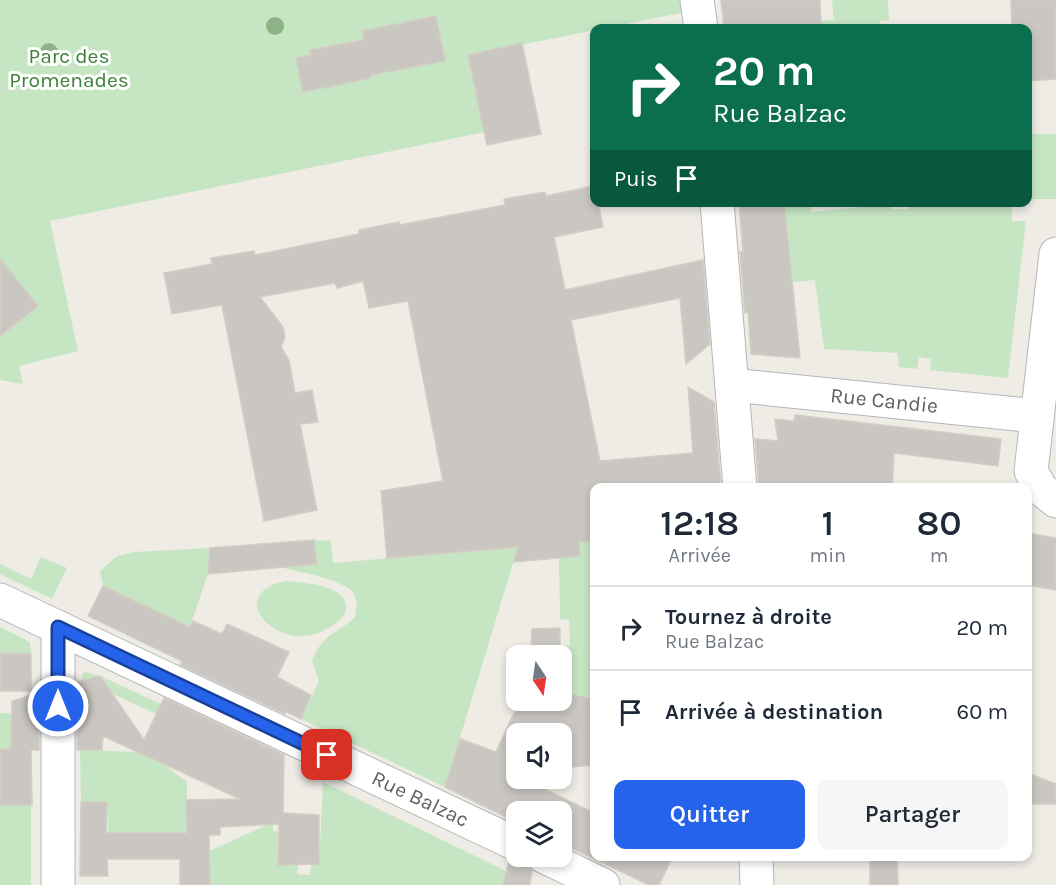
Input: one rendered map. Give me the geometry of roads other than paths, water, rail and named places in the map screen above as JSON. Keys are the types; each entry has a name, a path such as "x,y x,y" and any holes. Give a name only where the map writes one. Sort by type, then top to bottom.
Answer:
{"street":[{"path":"697,0 700,24"},
{"path":"717,207 740,483"},
{"path":"1056,254 1031,471 1041,489 1056,501"},
{"name":"Rue Candie","path":"732,386 1036,416"},
{"name":"Rue Balzac","path":"0,600 506,839"},
{"path":"58,627 58,885"},
{"path":"756,861 757,885"},
{"path":"566,867 603,885"}],"park label":[{"name":"Parc des Promenades","path":"69,68"}]}
